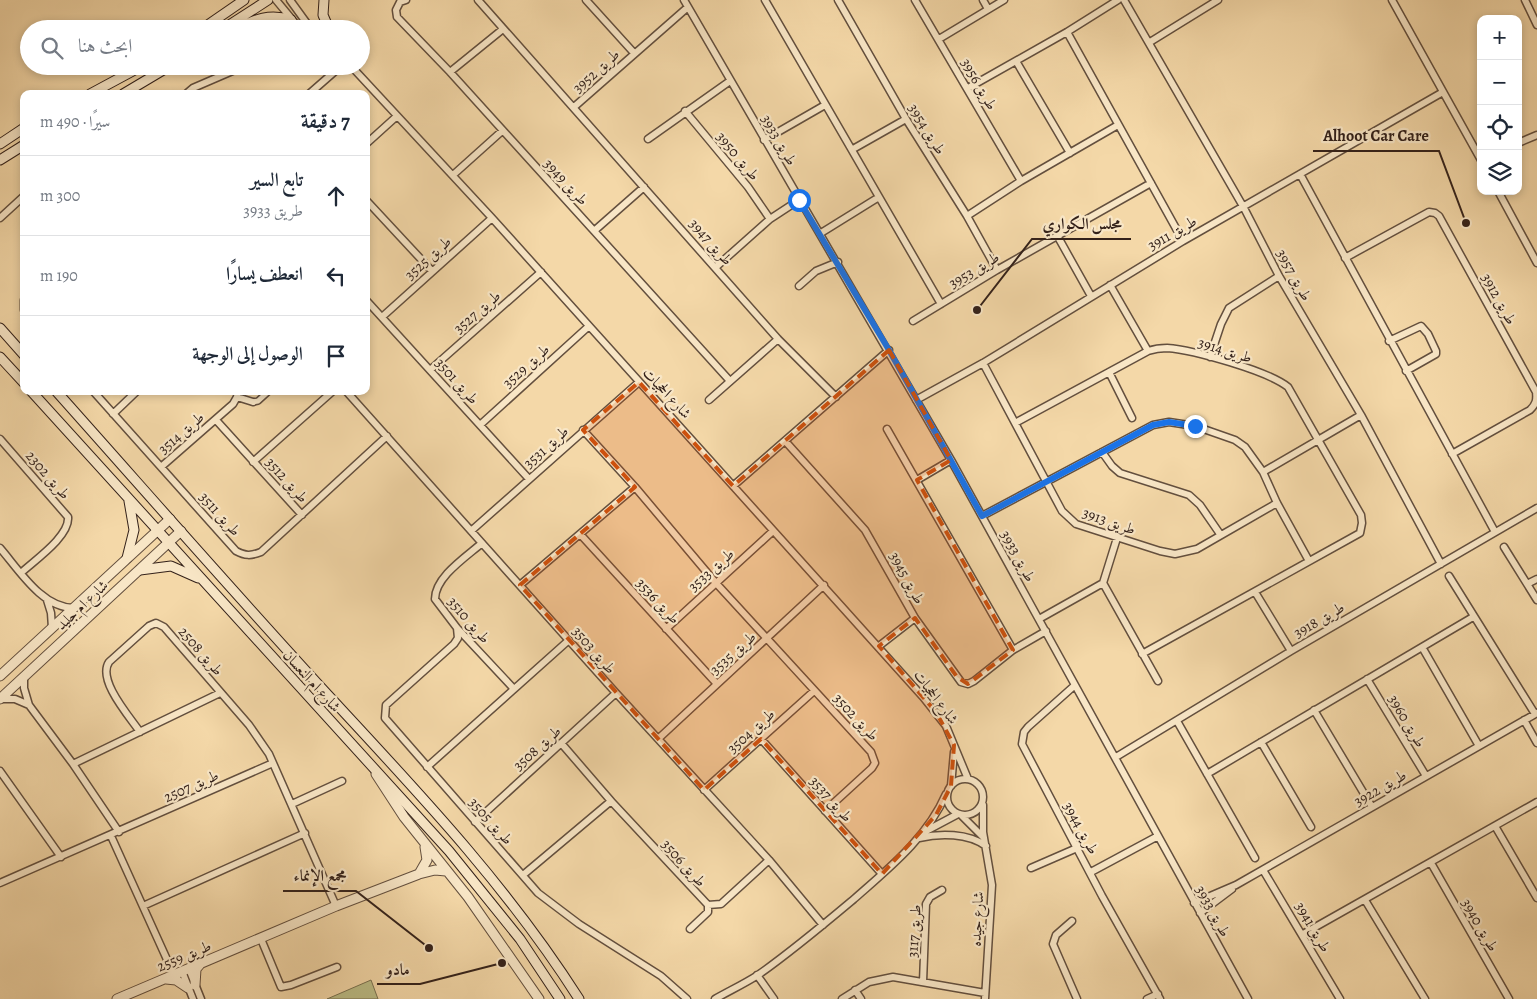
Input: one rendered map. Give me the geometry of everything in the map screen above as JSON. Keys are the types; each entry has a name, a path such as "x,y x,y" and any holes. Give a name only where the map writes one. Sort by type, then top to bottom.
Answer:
{"main road":[{"path":"229,10 234,0"},
{"path":"215,20 244,0"},
{"path":"237,20 268,0"},
{"path":"324,0 323,15 325,20"},
{"path":"256,20 263,17 283,17 291,20"},
{"path":"97,90 125,75"},
{"path":"130,90 155,75"},
{"path":"0,144 20,131"},
{"path":"0,160 20,148"},
{"path":"0,328 20,350"},
{"path":"0,357 20,379"},
{"name":"شارع ام النعسان","path":"35,395 450,851 520,939 560,999"},
{"name":"شارع ام النعسان","path":"60,395 461,839 531,928 579,999"},
{"path":"127,558 134,523 128,499"},
{"name":"شارع ام جليد","path":"0,676 170,519"},
{"name":"شارع ام جليد","path":"0,699 181,531"},
{"path":"140,570 171,566 203,580"},
{"path":"372,767 395,804 495,934 539,999"},
{"path":"419,874 427,860 424,844"},
{"name":"طريق 2559","path":"117,999 336,906 419,874 435,870 446,871"},
{"path":"161,980 173,979 192,986 196,969 200,963"}],"street":[{"path":"276,0 291,20"},
{"path":"290,0 304,20"},
{"name":"طريق 3949","path":"406,0 400,2 396,10 397,17 450,72 502,132 730,380"},
{"name":"طريق 3947","path":"478,0 778,339 836,398"},
{"name":"طريق 3952","path":"586,0 634,53"},
{"name":"طريق 3933","path":"684,0 799,200 821,233 889,350 1046,631 1074,686 1116,757 1248,999"},
{"name":"طريق 3953","path":"765,0 941,304"},
{"name":"طريق 3954","path":"838,0 906,120 966,216 997,270"},
{"name":"طريق 3956","path":"915,0 1021,181"},
{"path":"983,0 988,9"},
{"path":"939,40 1004,0"},
{"path":"968,88 1067,32 1118,0"},
{"name":"طريق 3957","path":"1124,0 1150,42 1244,208 1280,276 1361,414 1441,564"},
{"path":"1150,42 1218,0"},
{"path":"1392,0 1477,152"},
{"path":"1524,0 1537,25"},
{"name":"طريق 3952","path":"574,107 688,7"},
{"path":"450,72 503,29"},
{"path":"1067,32 1183,241"},
{"path":"1016,61 1070,152"},
{"path":"191,90 223,75"},
{"path":"314,90 331,75"},
{"name":"شارع الحجيات","path":"359,75 492,218 880,646 936,712 954,745 968,779"},
{"path":"648,139 730,80"},
{"name":"طريق 3911","path":"916,400 983,362 1183,241 1244,208 1443,92"},
{"path":"764,140 825,105"},
{"name":"طريق 3950","path":"685,111 748,188 770,219"},
{"path":"370,140 398,116"},
{"path":"853,150 906,120"},
{"path":"966,216 1021,181 1118,125"},
{"path":"452,175 502,132"},
{"path":"1522,141 1537,135"},
{"path":"1300,174 1389,341 1495,532"},
{"name":"طريق 3953","path":"913,321 997,270 1150,183"},
{"path":"594,231 644,187"},
{"path":"1500,195 1537,264"},
{"path":"821,233 879,197"},
{"path":"0,218 20,200"},
{"path":"716,267 770,219 799,200"},
{"path":"370,204 432,271"},
{"name":"طريق 3912","path":"1344,258 1429,212 1435,213 1439,216 1536,392 1537,399 1530,410 1452,454"},
{"name":"طريق 3525","path":"382,317 492,218"},
{"path":"1058,237 1092,296"},
{"path":"799,286 816,271 838,262"},
{"name":"طريق 3527","path":"430,370 540,272"},
{"path":"1210,357 1228,308 1280,276"},
{"path":"1110,285 1148,351"},
{"name":"طريق 3501","path":"370,304 529,479"},
{"name":"طريق 3529","path":"480,425 589,326"},
{"path":"1389,341 1421,326 1428,334 1436,354 1406,371"},
{"path":"709,400 778,339"},
{"name":"طريق 3914","path":"1015,423 1148,351 1168,348 1210,357 1283,384 1295,397 1360,515 1362,523 1360,533 1309,561"},
{"path":"733,486 786,442 889,350"},
{"name":"طريق 3913","path":"983,362 1068,519 1117,538 1175,554 1197,549 1220,534 1277,503"},
{"path":"1109,372 1132,418"},
{"name":"طريق 3531","path":"471,531 639,382"},
{"name":"طريق 3511","path":"96,395 236,550 243,555 252,556 261,552 387,436"},
{"path":"113,414 133,395"},
{"name":"طريق 3514","path":"161,467 216,420 237,395"},
{"name":"طريق 3514","path":"240,395 253,402 258,401 265,395"},
{"name":"طريق 3512","path":"253,462 328,395"},
{"name":"طريق 3503","path":"350,395 616,694 769,860 823,924"},
{"path":"1263,472 1361,414"},
{"name":"طريق 3512","path":"216,420 302,515"},
{"path":"982,516 1046,480 1153,425 1169,422 1182,423 1235,440 1244,447 1263,472 1277,503 1309,561 1142,654"},
{"path":"887,429 1013,650"},
{"path":"583,430 768,639"},
{"name":"طريق 2302","path":"0,439 68,517 64,533 22,572"},
{"name":"طريق 3945","path":"786,442 865,530 915,618 961,682 968,684 974,681 1013,650 1046,631"},
{"path":"1102,452 1112,466 1125,475 1189,495 1200,505 1220,534"},
{"path":"917,480 951,460"},
{"path":"520,585 635,487"},
{"name":"طريق 3918","path":"1116,757 1291,651 1537,508"},
{"name":"طريق 3533","path":"666,629 774,531"},
{"name":"طريق 3536","path":"580,534 717,684"},
{"path":"1039,619 1103,583 1117,538"},
{"name":"طريق 3510","path":"482,543 443,579 435,593 437,603 457,628 514,689"},
{"path":"1504,547 1537,600"},
{"path":"0,548 47,600 52,612 52,628"},
{"path":"1449,576 1473,617 1536,714"},
{"path":"1527,584 1537,579"},
{"path":"1103,583 1158,681"},
{"name":"طريق 3535","path":"658,739 768,639 824,585"},
{"path":"1255,592 1291,651"},
{"path":"47,600 58,606 74,608"},
{"path":"1207,774 1473,617"},
{"path":"880,646 915,618"},
{"name":"طريق 2508","path":"140,732 107,683 105,673 109,662 151,624 156,623 164,627 249,725 273,763 336,906"},
{"name":"طريق 3505","path":"457,628 458,638 454,644 386,705 384,711 387,721 475,822 555,908 661,976 687,999"},
{"name":"طريق 3502","path":"768,639 874,758 872,768 825,811"},
{"path":"427,767 569,640"},
{"path":"1422,648 1479,746"},
{"path":"24,677 24,688 29,705 73,764 119,832"},
{"name":"طريق 3960","path":"1367,679 1426,776"},
{"name":"طريق 3944","path":"1074,686 1028,727 1024,732 1022,744 1159,997 1147,999"},
{"name":"طريق 3504","path":"704,790 814,691"},
{"name":"طريق 2508","path":"73,764 220,692"},
{"name":"طريق 3508","path":"475,822 616,694"},
{"path":"0,699 15,699 29,705"},
{"path":"1314,710 1372,808"},
{"name":"طريق 3922","path":"1194,903 1236,885 1536,714"},
{"path":"1524,720 1537,742"},
{"path":"1177,721 1255,858"},
{"name":"طريق 3537","path":"761,739 882,874"},
{"path":"1261,742 1311,827"},
{"name":"طريق 3506","path":"561,743 611,801 708,905 721,904 769,860"},
{"name":"شارع الحجيات","path":"951,786 954,745"},
{"name":"طريق 2507","path":"0,883 111,836 273,763"},
{"path":"0,771 61,857"},
{"path":"714,999 757,975 823,924 882,874 921,835 936,815 951,786 959,780 968,779 980,787 984,796 982,805 976,812 960,815 921,835"},
{"path":"292,804 342,781"},
{"path":"946,794 950,808 960,815 985,843"},
{"path":"523,875 611,801"},
{"path":"1303,934 1537,802"},
{"name":"شارع جيده","path":"982,805 985,843 992,885 985,996"},
{"path":"1495,826 1537,898"},
{"path":"143,906 305,834"},
{"path":"921,835 952,836 985,843"},
{"path":"111,836 143,906 181,972 202,999"},
{"path":"1091,872 1158,836"},
{"path":"1031,868 1077,848"},
{"name":"طريق 3940","path":"1431,863 1509,999"},
{"name":"طريق 3941","path":"1262,870 1303,934 1340,999"},
{"name":"طريق 3922","path":"1200,914 1236,885"},
{"name":"طريق 3117","path":"923,982 926,904 930,898 942,890"},
{"path":"1365,900 1425,999"},
{"path":"690,929 708,912 708,905"},
{"path":"1072,921 1056,935 1053,944 1077,999"},
{"path":"261,939 281,987 292,985 337,967"},
{"path":"757,975 774,999"},
{"name":"طريق 3117","path":"842,999 869,982 885,978 923,982 985,996"},
{"path":"192,986 193,999"},
{"path":"856,990 861,999"}],"highlighted area":[{"path":"889,350 951,460 917,480 1013,650 968,684 957,677 915,618 879,646 936,712 954,745 951,786 936,815 882,874 761,739 704,790 520,585 635,487 583,430 639,382 733,486"}],"green space":[{"path":"371,980 378,999 327,999"}],"place":[{"name":"Alhoot Car Care","path":"1466,223"},
{"name":"مجلس الكواري","path":"977,310"},
{"name":"مجمع الإنماء","path":"429,948"},
{"name":"مادو","path":"502,963"}],"route":[{"path":"799,200 821,233 889,350 982,516 1046,480 1153,425 1169,422 1195,426"}]}
